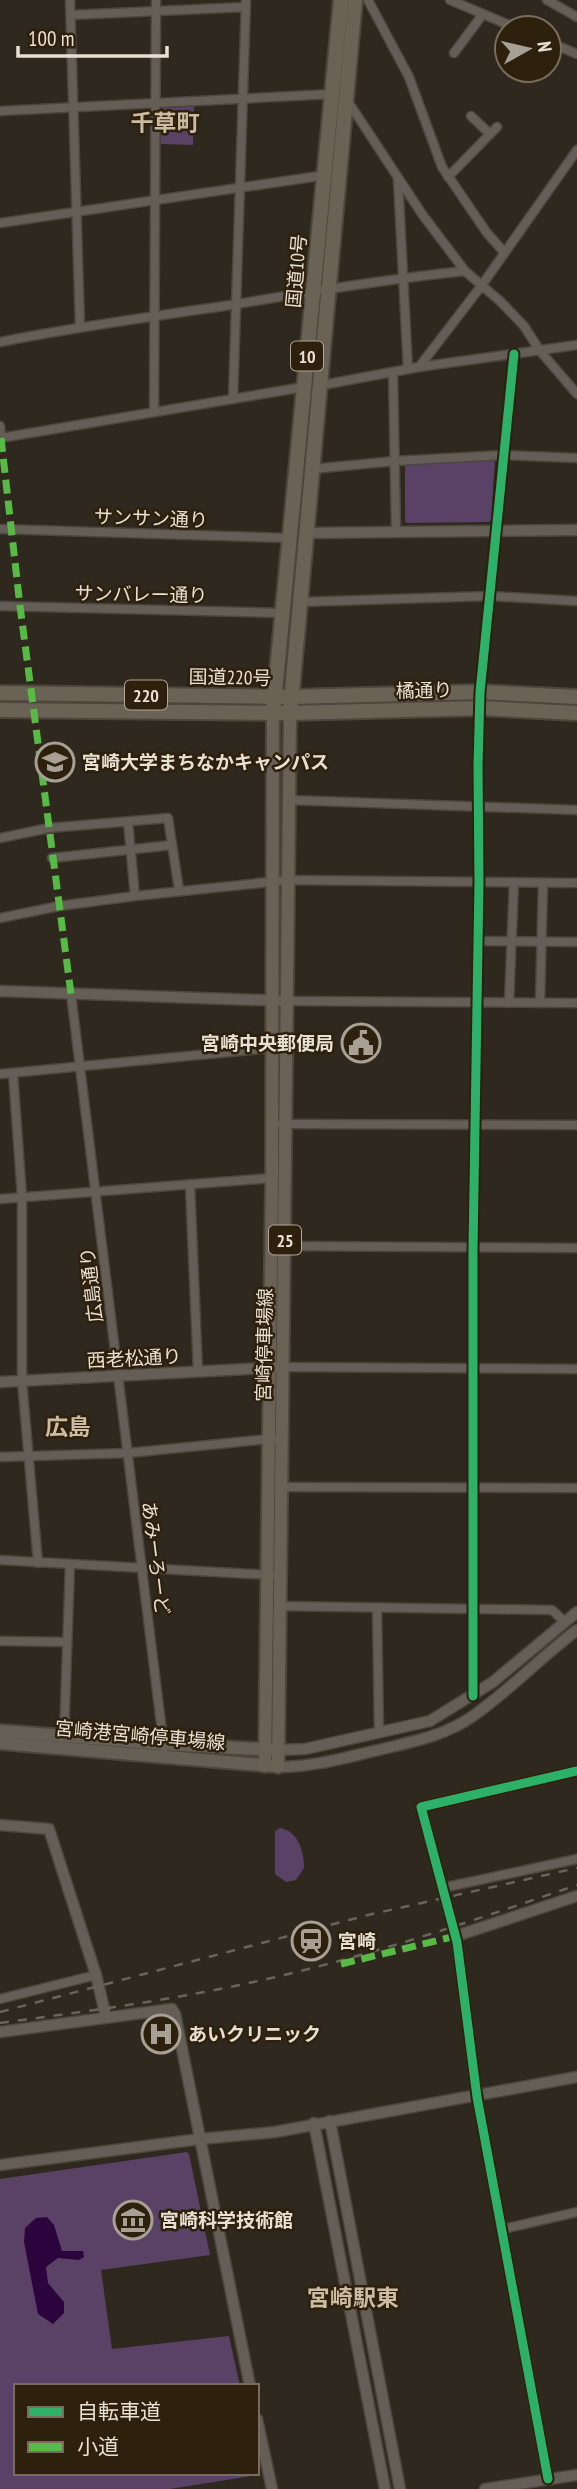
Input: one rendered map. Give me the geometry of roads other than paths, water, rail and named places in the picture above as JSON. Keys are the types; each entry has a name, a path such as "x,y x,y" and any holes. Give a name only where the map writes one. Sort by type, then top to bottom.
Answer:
{"highway":[{"name":"国道10号","path":"339,96 341,0"},
{"name":"国道10号","path":"291,697 312,469 313,290 355,0"},
{"name":"国道10号","path":"272,713 289,538 328,288 331,174"},
{"name":"橘通り","path":"291,697 480,692 577,697"},
{"name":"国道220号","path":"0,693 291,697"},
{"name":"10","path":"290,713 291,697"},
{"name":"橘通り","path":"272,713 480,708 577,713"},
{"name":"国道220号","path":"0,710 272,713"}],"main road":[{"name":"宮崎停車場線","path":"272,713 271,1124 278,1246"},
{"name":"宮崎停車場線","path":"271,1766 267,1608 275,1487 282,1444 277,1367 278,1246 285,1123 290,713"},
{"name":"宮崎停車場線","path":"271,1750 281,1606 275,1487 269,1439 277,1367"},
{"name":"宮崎港宮崎停車場線","path":"0,1731 64,1742 163,1750 271,1766"},
{"name":"宮崎港宮崎停車場線","path":"0,1743 64,1742"},
{"name":"宮崎港宮崎停車場線","path":"163,1750 271,1750"}],"street":[{"path":"70,0 80,326"},
{"path":"154,412 156,0"},
{"path":"368,0 409,77 427,132 448,177 487,233 504,252"},
{"path":"450,0 493,18"},
{"path":"547,0 577,18"},
{"path":"71,15 246,4 233,399"},
{"path":"454,53 483,14"},
{"path":"0,111 339,96 465,271 524,326 540,351 577,394"},
{"path":"448,177 493,131 471,116"},
{"path":"419,367 482,285 577,150"},
{"path":"0,223 331,174"},
{"path":"398,177 408,369"},
{"path":"0,342 80,326 313,290 465,271"},
{"path":"0,426 1,438 419,367 577,345"},
{"path":"472,1696 473,1248 480,692 514,354"},
{"path":"393,372 396,531"},
{"path":"312,469 504,455 577,458"},
{"name":"サンサン通り","path":"0,529 289,538"},
{"path":"306,533 577,530"},
{"path":"300,602 490,596 577,601"},
{"name":"サンバレー通り","path":"0,606 282,613"},
{"path":"288,800 577,810"},
{"path":"0,838 49,828 168,818 179,890"},
{"path":"128,822 135,896"},
{"path":"52,858 172,845"},
{"path":"0,918 58,906 272,881 577,883"},
{"path":"509,1003 514,882"},
{"path":"540,1003 543,883"},
{"path":"477,941 577,942"},
{"path":"0,992 272,1002 577,1003"},
{"name":"広島通り","path":"71,994 118,1376"},
{"path":"0,1074 272,1048"},
{"path":"12,1073 22,1197 22,1381 38,1563"},
{"path":"271,1124 577,1125"},
{"path":"0,1199 272,1178"},
{"path":"190,1184 198,1372"},
{"path":"278,1246 577,1248"},
{"path":"277,1367 577,1369"},
{"name":"西老松通り","path":"0,1382 277,1367"},
{"name":"あみーろーど","path":"118,1376 163,1750"},
{"path":"0,1457 128,1453 269,1439 282,1444"},
{"path":"275,1487 577,1488"},
{"path":"0,1560 281,1576"},
{"path":"64,1742 70,1564"},
{"path":"267,1608 552,1610 577,1630 471,1717 432,1737 328,1763 302,1767 271,1766"},
{"path":"377,1608 379,1733"},
{"path":"271,1750 305,1749 430,1721 493,1682 577,1612"},
{"path":"0,1641 67,1642"},
{"path":"548,2479 477,2097 456,1936 421,1807 577,1771"},
{"path":"0,1825 49,1829 96,1975 106,2017"},
{"path":"442,1888 577,1859"},
{"path":"456,1936 577,1896"},
{"path":"0,1999 96,1975"},
{"path":"0,2032 172,2009 250,2384"},
{"path":"0,2165 275,2132 577,2077"},
{"path":"330,2121 400,2489"},
{"path":"314,2123 385,2489"},
{"path":"502,2229 577,2212"},
{"path":"259,2428 272,2489"},
{"path":"485,2489 577,2477"}],"railway":[{"path":"0,2012 368,1915 577,1868"},
{"path":"0,2023 168,1999 307,1970 462,1924 577,1885"}],"place":[{"name":"宮崎大学まちなかキャンパス","path":"55,762"},
{"name":"宮崎中央郵便局","path":"361,1043"},
{"name":"宮崎","path":"311,1941"},
{"name":"あいクリニック","path":"161,2034"},
{"name":"宮崎科学技術館","path":"133,2220"}],"district":[{"name":"千草町","path":"165,122"},
{"name":"広島","path":"68,1426"},
{"name":"宮崎駅東","path":"353,2297"}]}
